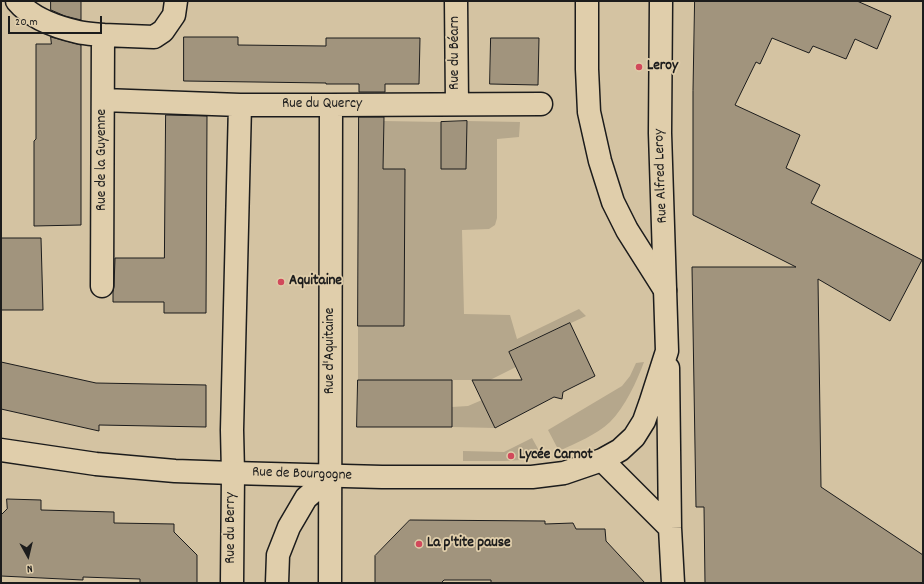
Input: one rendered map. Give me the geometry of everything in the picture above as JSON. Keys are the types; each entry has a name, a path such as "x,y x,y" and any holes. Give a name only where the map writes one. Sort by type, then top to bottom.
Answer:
{"street":[{"path":"17,1 31,14 49,24 79,33 154,36 163,32 174,15 176,1"},
{"name":"Rue du Béarn","path":"456,1 457,104"},
{"path":"587,1 587,69 589,112 600,161 613,202 627,230 665,290"},
{"name":"Rue Alfred Leroy","path":"661,1 660,133 667,351 670,528 673,583"},
{"name":"Rue de la Guyenne","path":"102,286 103,35"},
{"name":"Rue du Quercy","path":"103,100 240,105 331,106 540,104"},
{"path":"233,474 232,430 240,105"},
{"name":"Rue d'Aquitaine","path":"331,106 331,476"},
{"name":"Rue Alfred Leroy","path":"602,460 620,450 634,437 644,421 667,351"},
{"name":"Rue de Bourgogne","path":"1,450 96,464 175,471 233,474 382,477 532,477 564,473 602,460"},
{"path":"602,460 670,528"},
{"name":"Rue du Berry","path":"232,583 233,474"},
{"path":"277,583 278,555 289,527 306,498 331,476"},
{"path":"330,583 331,476"}],"shaded area":[{"path":"384,121 441,122 442,169 465,169 467,121 520,122 519,137 497,139 497,218 495,225 489,229 462,230 464,314 510,315 517,339 579,309 586,316 509,352 516,367 476,387 472,380 358,380 358,326 383,169"},
{"path":"644,362 630,394 621,409 610,422 592,435 559,451 548,430 622,386 630,376 636,363"},
{"path":"482,400 495,428 452,427 452,407 468,406"},
{"path":"532,438 542,456 523,460 463,461 463,451 504,452"}],"building":[{"path":"51,1 81,1 81,20 65,16 51,10"},
{"path":"695,1 857,1 891,16 877,49 855,39 846,59 813,46 809,53 772,38 760,64 756,62 735,105 800,135 786,168 820,185 811,203 922,260 890,321 818,279 821,487 923,555 923,583 705,583 704,507 696,507 692,267 796,267 693,215"},
{"path":"51,37 81,45 81,225 34,226 36,44 51,44"},
{"path":"184,37 238,37 238,45 326,46 326,38 420,38 419,84 385,84 385,92 359,92 359,84 184,81"},
{"path":"491,38 539,38 538,85 490,84"},
{"path":"166,115 207,116 206,313 164,313 164,302 113,302 115,258 164,258"},
{"path":"359,117 384,117 383,169 405,169 404,326 358,326"},
{"path":"467,121 466,169 441,169 441,122"},
{"path":"1,238 41,238 43,310 1,310"},
{"path":"570,323 595,376 563,392 562,399 554,397 495,428 472,380 522,380 509,352"},
{"path":"1,362 96,383 206,385 206,427 99,425 99,431 1,409"},
{"path":"358,380 452,380 452,427 357,427"},
{"path":"7,499 41,500 41,510 114,512 114,523 174,524 174,532 197,555 197,583 140,583 140,579 83,577 83,580 1,576 1,515 7,509"},
{"path":"410,520 545,521 545,524 573,523 576,529 605,529 606,541 645,583 491,583 491,580 444,580 441,583 375,583 375,556"}],"place":[{"name":"Leroy","path":"639,67"},
{"name":"Aquitaine","path":"281,282"},
{"name":"Lycée Carnot","path":"511,456"},
{"name":"La p'tite pause","path":"419,544"}]}
